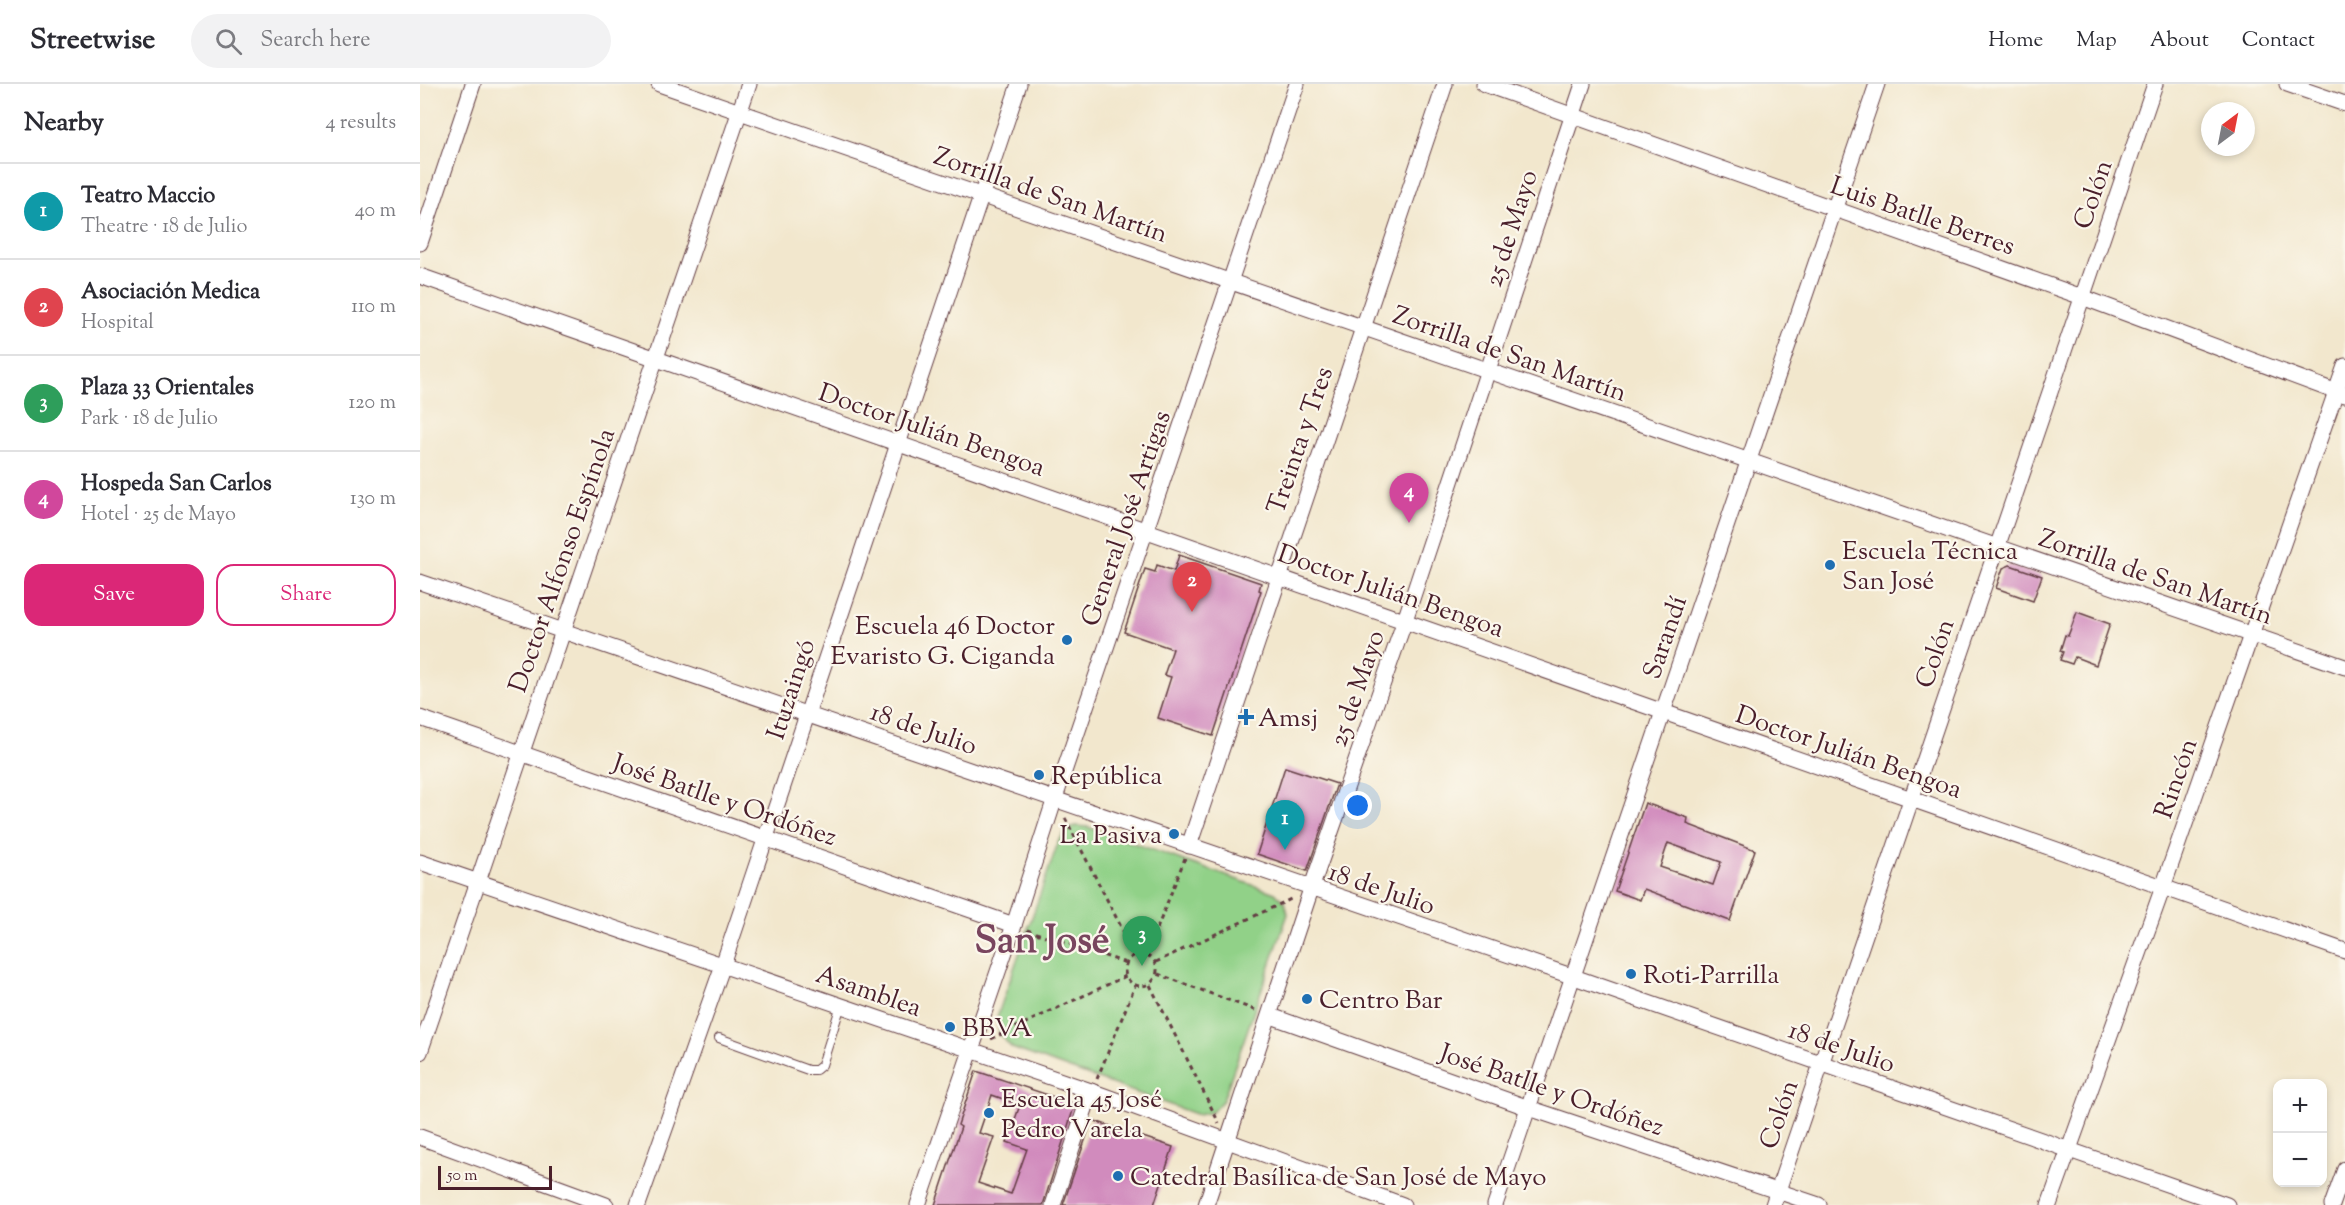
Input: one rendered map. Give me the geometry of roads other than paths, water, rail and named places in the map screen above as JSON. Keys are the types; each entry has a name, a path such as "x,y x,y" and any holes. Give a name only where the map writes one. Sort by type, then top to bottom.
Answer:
{"street":[{"path":"420,243 473,84"},
{"name":"Zorrilla de San Martín","path":"659,84 2345,667"},
{"name":"Doctor Alfonso Espínola","path":"420,1052 749,84"},
{"name":"Ituzaingó","path":"638,1205 723,965 1019,84"},
{"name":"General José Artigas","path":"918,1205 1147,530 1228,281 1297,84"},
{"name":"Treinta y Tres","path":"1189,846 1445,84"},
{"name":"Luis Batlle Berres","path":"1484,84 2082,297 2341,393"},
{"name":"25 de Mayo","path":"1206,1205 1311,889 1405,620 1583,84"},
{"name":"Sarandí","path":"1495,1205 1877,84"},
{"name":"Colón","path":"1775,1198 2155,84"},
{"path":"2286,84 2345,104"},
{"name":"Doctor Julián Bengoa","path":"420,276 2345,951"},
{"name":"Rincón","path":"2049,1205 2163,887 2250,634 2341,393 2345,366"},
{"name":"18 de Julio","path":"420,582 1055,798 1311,889 1573,977 2227,1205"},
{"name":"José Batlle y Ordóñez","path":"420,718 1014,925"},
{"name":"Asamblea","path":"420,862 1091,1091 1402,1205"},
{"name":"José Batlle y Ordóñez","path":"1270,1016 1775,1198 1819,1205"},
{"path":"1053,1205 1091,1091"},
{"path":"420,1137 606,1205"},
{"path":"2332,1205 2345,1169"}],"lane":[{"path":"719,1038 808,1070 816,1070 822,1065 841,1005"}],"place":[{"name":"Hospeda San Carlos","path":"1409,523"},
{"name":"Escuela Técnica San José","path":"1830,565"},
{"name":"Asociación Medica","path":"1192,612"},
{"name":"Escuela 46 Doctor Evaristo G. Ciganda","path":"1067,640"},
{"name":"Amsj","path":"1246,717"},
{"name":"República","path":"1039,775"},
{"name":"La Pasiva","path":"1174,834"},
{"name":"Teatro Maccio","path":"1285,850"},
{"name":"Plaza 33 Orientales","path":"1142,966"},
{"name":"Roti-Parrilla","path":"1631,974"},
{"name":"Centro Bar","path":"1307,999"},
{"name":"BBVA","path":"950,1027"},
{"name":"Escuela 45 José Pedro Varela","path":"989,1113"},
{"name":"Catedral Basílica de San José de Mayo","path":"1118,1176"}],"district":[{"name":"San José","path":"1042,939"}]}
